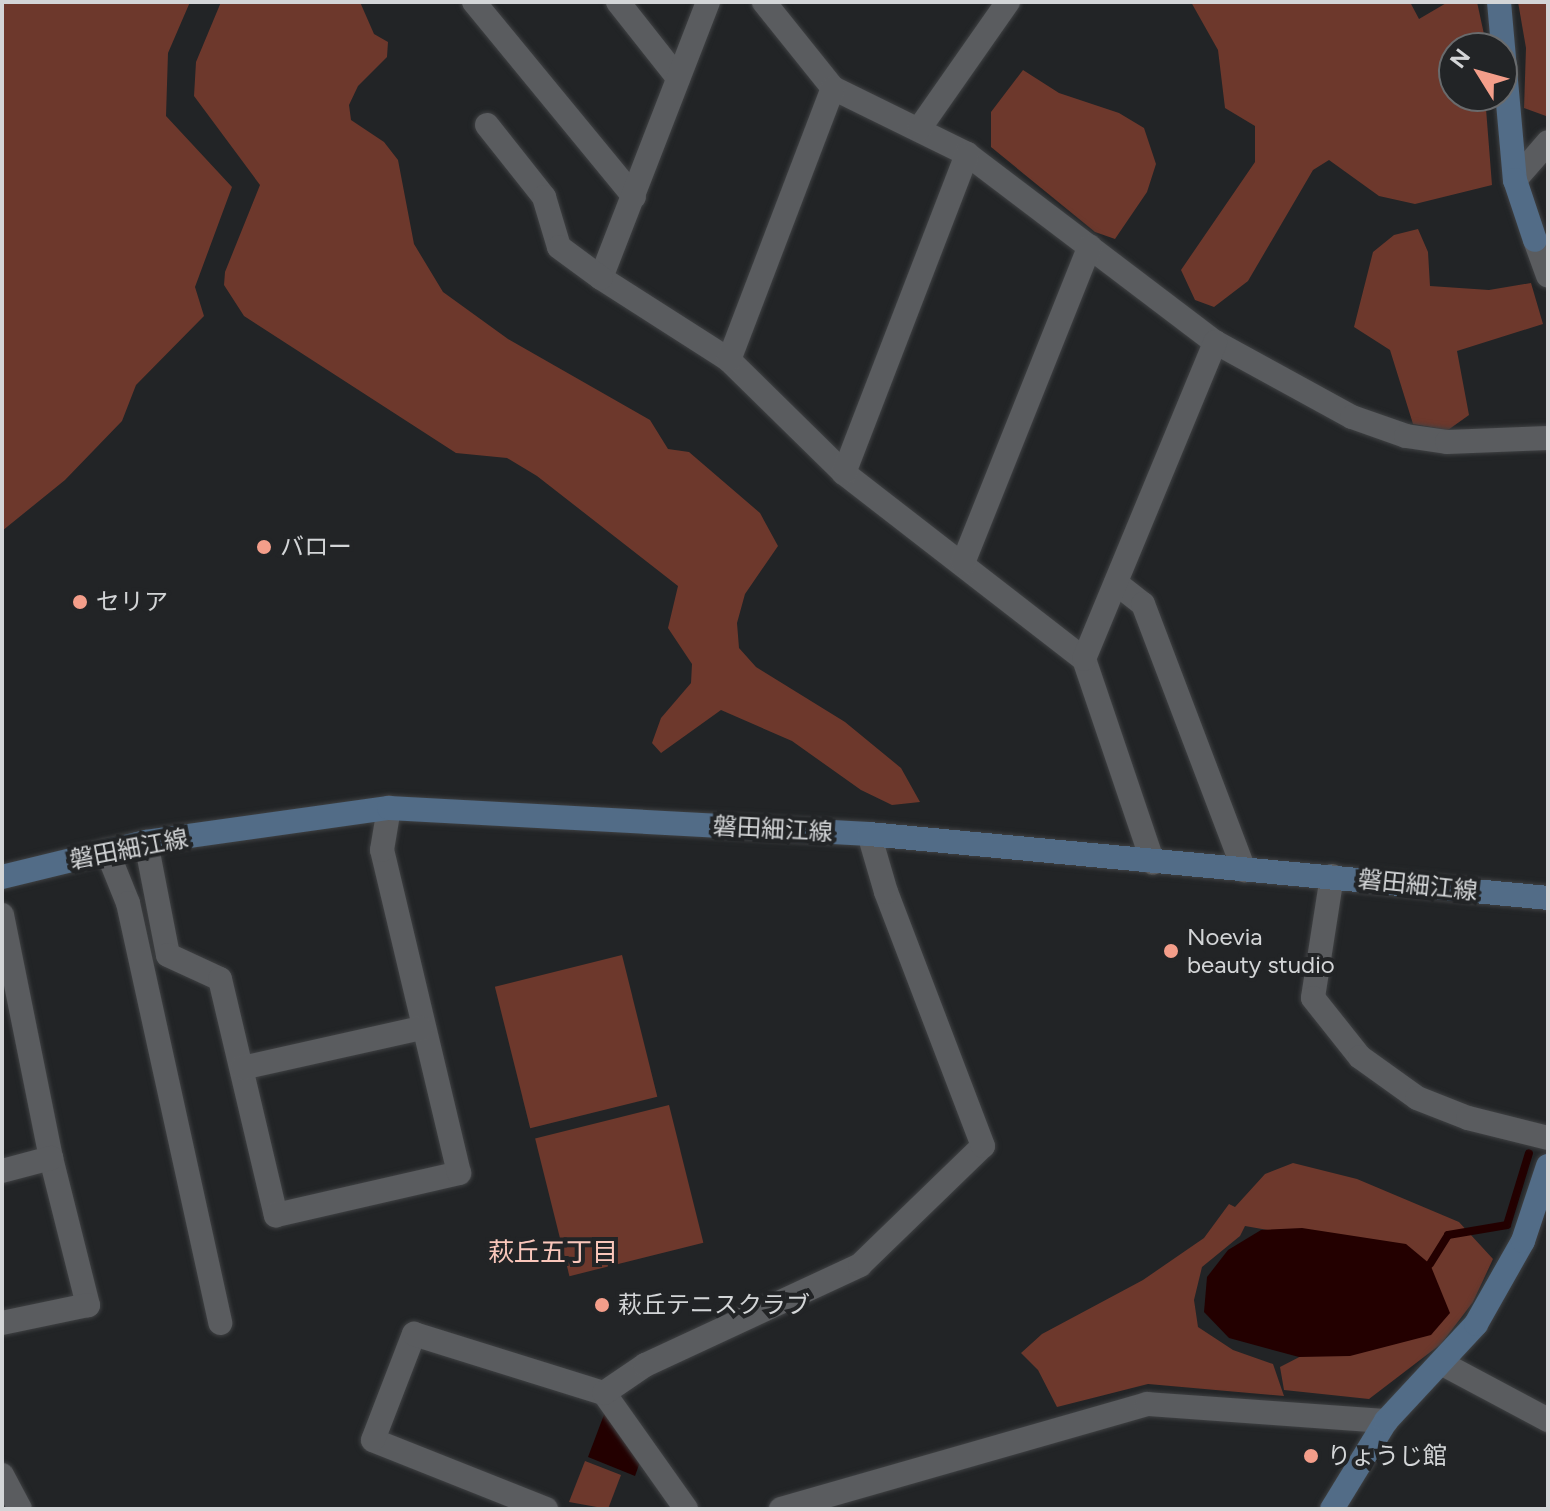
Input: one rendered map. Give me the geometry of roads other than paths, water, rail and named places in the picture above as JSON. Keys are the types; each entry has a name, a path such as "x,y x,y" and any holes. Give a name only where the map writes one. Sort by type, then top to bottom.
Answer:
{"main road":[{"path":"1499,2 1515,180 1535,240"},
{"name":"磐田細江線","path":"2,877 146,842 389,808 869,834 1548,898"},
{"path":"1332,1509 1386,1421 1443,1364 1476,1324 1510,1267 1548,1166"}],"street":[{"path":"474,2 634,197"},
{"path":"618,2 678,78"},
{"path":"601,278 708,2"},
{"path":"764,2 833,88 967,154 1215,342 1352,417 1406,436 1447,442 1548,438"},
{"path":"919,129 1008,2"},
{"path":"729,360 833,88"},
{"path":"487,125 544,197 559,247 601,278 678,323 729,360 844,473 1084,659 1153,863"},
{"path":"1515,180 1548,142"},
{"path":"844,473 967,154"},
{"path":"1535,240 1548,276"},
{"path":"963,563 1090,246"},
{"path":"1084,659 1215,342"},
{"path":"1116,583 1143,604 1244,870"},
{"path":"146,842 168,955 220,979 276,1215 459,1173 421,1028 421,1004 382,850 389,808"},
{"path":"604,1393 645,1365 860,1265 983,1146 886,892 869,834"},
{"path":"107,851 128,903 220,1323"},
{"path":"1332,876 1313,998 1360,1057 1417,1098 1468,1118 1548,1138"},
{"path":"2,915 51,1158 88,1305 2,1323"},
{"path":"242,1068 421,1028"},
{"path":"2,1171 51,1158"},
{"path":"546,1509 373,1440 414,1334 604,1393 686,1509"},
{"path":"1443,1364 1548,1420"},
{"path":"781,1509 1147,1404 1386,1421"},
{"path":"2,1475 20,1509"}],"waterway":[{"path":"1430,1264 1448,1235 1507,1225 1529,1153"}],"place":[{"name":"バロー","path":"264,547"},
{"name":"セリア","path":"80,602"},
{"name":"Noevia beauty studio","path":"1171,951"},
{"name":"萩丘テニスクラブ","path":"602,1305"},
{"name":"りょうじ館","path":"1311,1456"}],"district":[{"name":"萩丘五丁目","path":"553,1253"}]}
